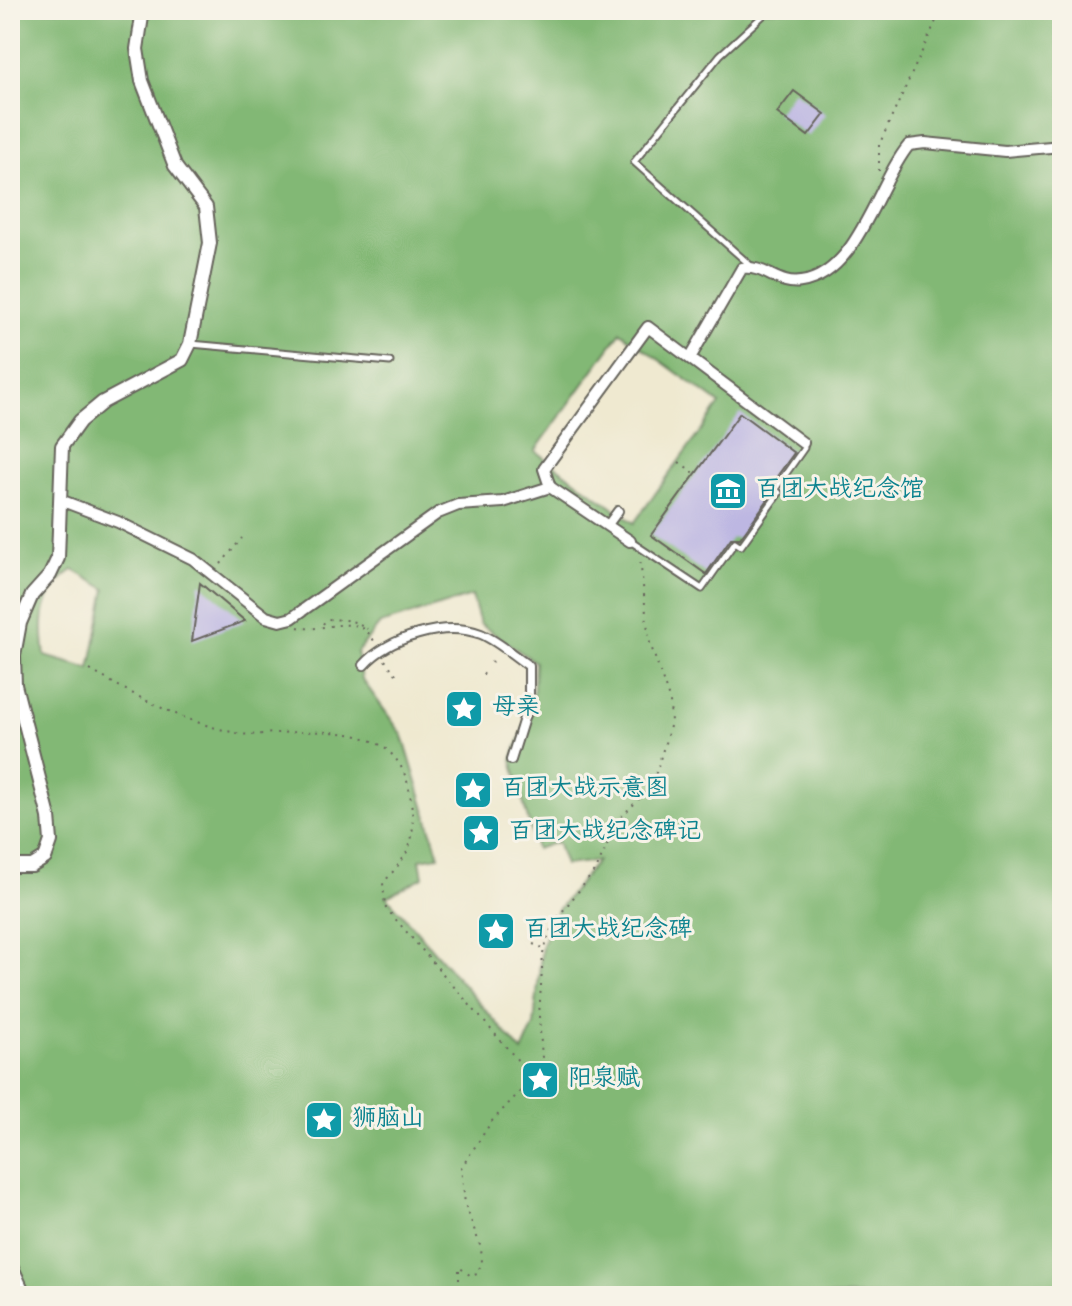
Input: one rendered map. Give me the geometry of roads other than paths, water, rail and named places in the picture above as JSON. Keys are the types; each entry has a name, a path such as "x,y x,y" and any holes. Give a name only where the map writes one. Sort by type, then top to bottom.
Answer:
{"street":[{"path":"10,866 32,866 45,858 51,841 49,817 15,685 14,656 20,623 32,595 50,575 58,558 60,456 74,427 103,402 175,366 190,344 210,243 206,207 175,166 142,81 137,49 143,10"},
{"path":"690,358 742,268 752,267 792,283 818,278 848,249 869,219 909,145 925,143 1005,151 1062,146"},
{"path":"630,541 550,487 544,469 648,327 803,443"},
{"path":"60,500 118,522 193,559 266,617 280,621 292,618 438,513 458,505 503,502 550,487"},
{"path":"607,526 618,511"},
{"path":"364,665 378,649 445,629 477,633 529,666 529,702 511,760"},
{"path":"10,1263 25,1296"}],"lane":[{"path":"752,267 634,162 720,55 769,10"},
{"path":"190,344 390,362"},
{"path":"630,541 702,589 735,542 741,546 779,493 775,489 804,448 803,443"}],"place":[{"name":"百团大战纪念馆","path":"728,491"},
{"name":"母亲","path":"464,709"},
{"name":"百团大战示意图","path":"473,790"},
{"name":"百团大战纪念碑记","path":"481,833"},
{"name":"百团大战纪念碑","path":"496,931"},
{"name":"阳泉赋","path":"540,1080"},
{"name":"狮脑山","path":"324,1120"}]}
